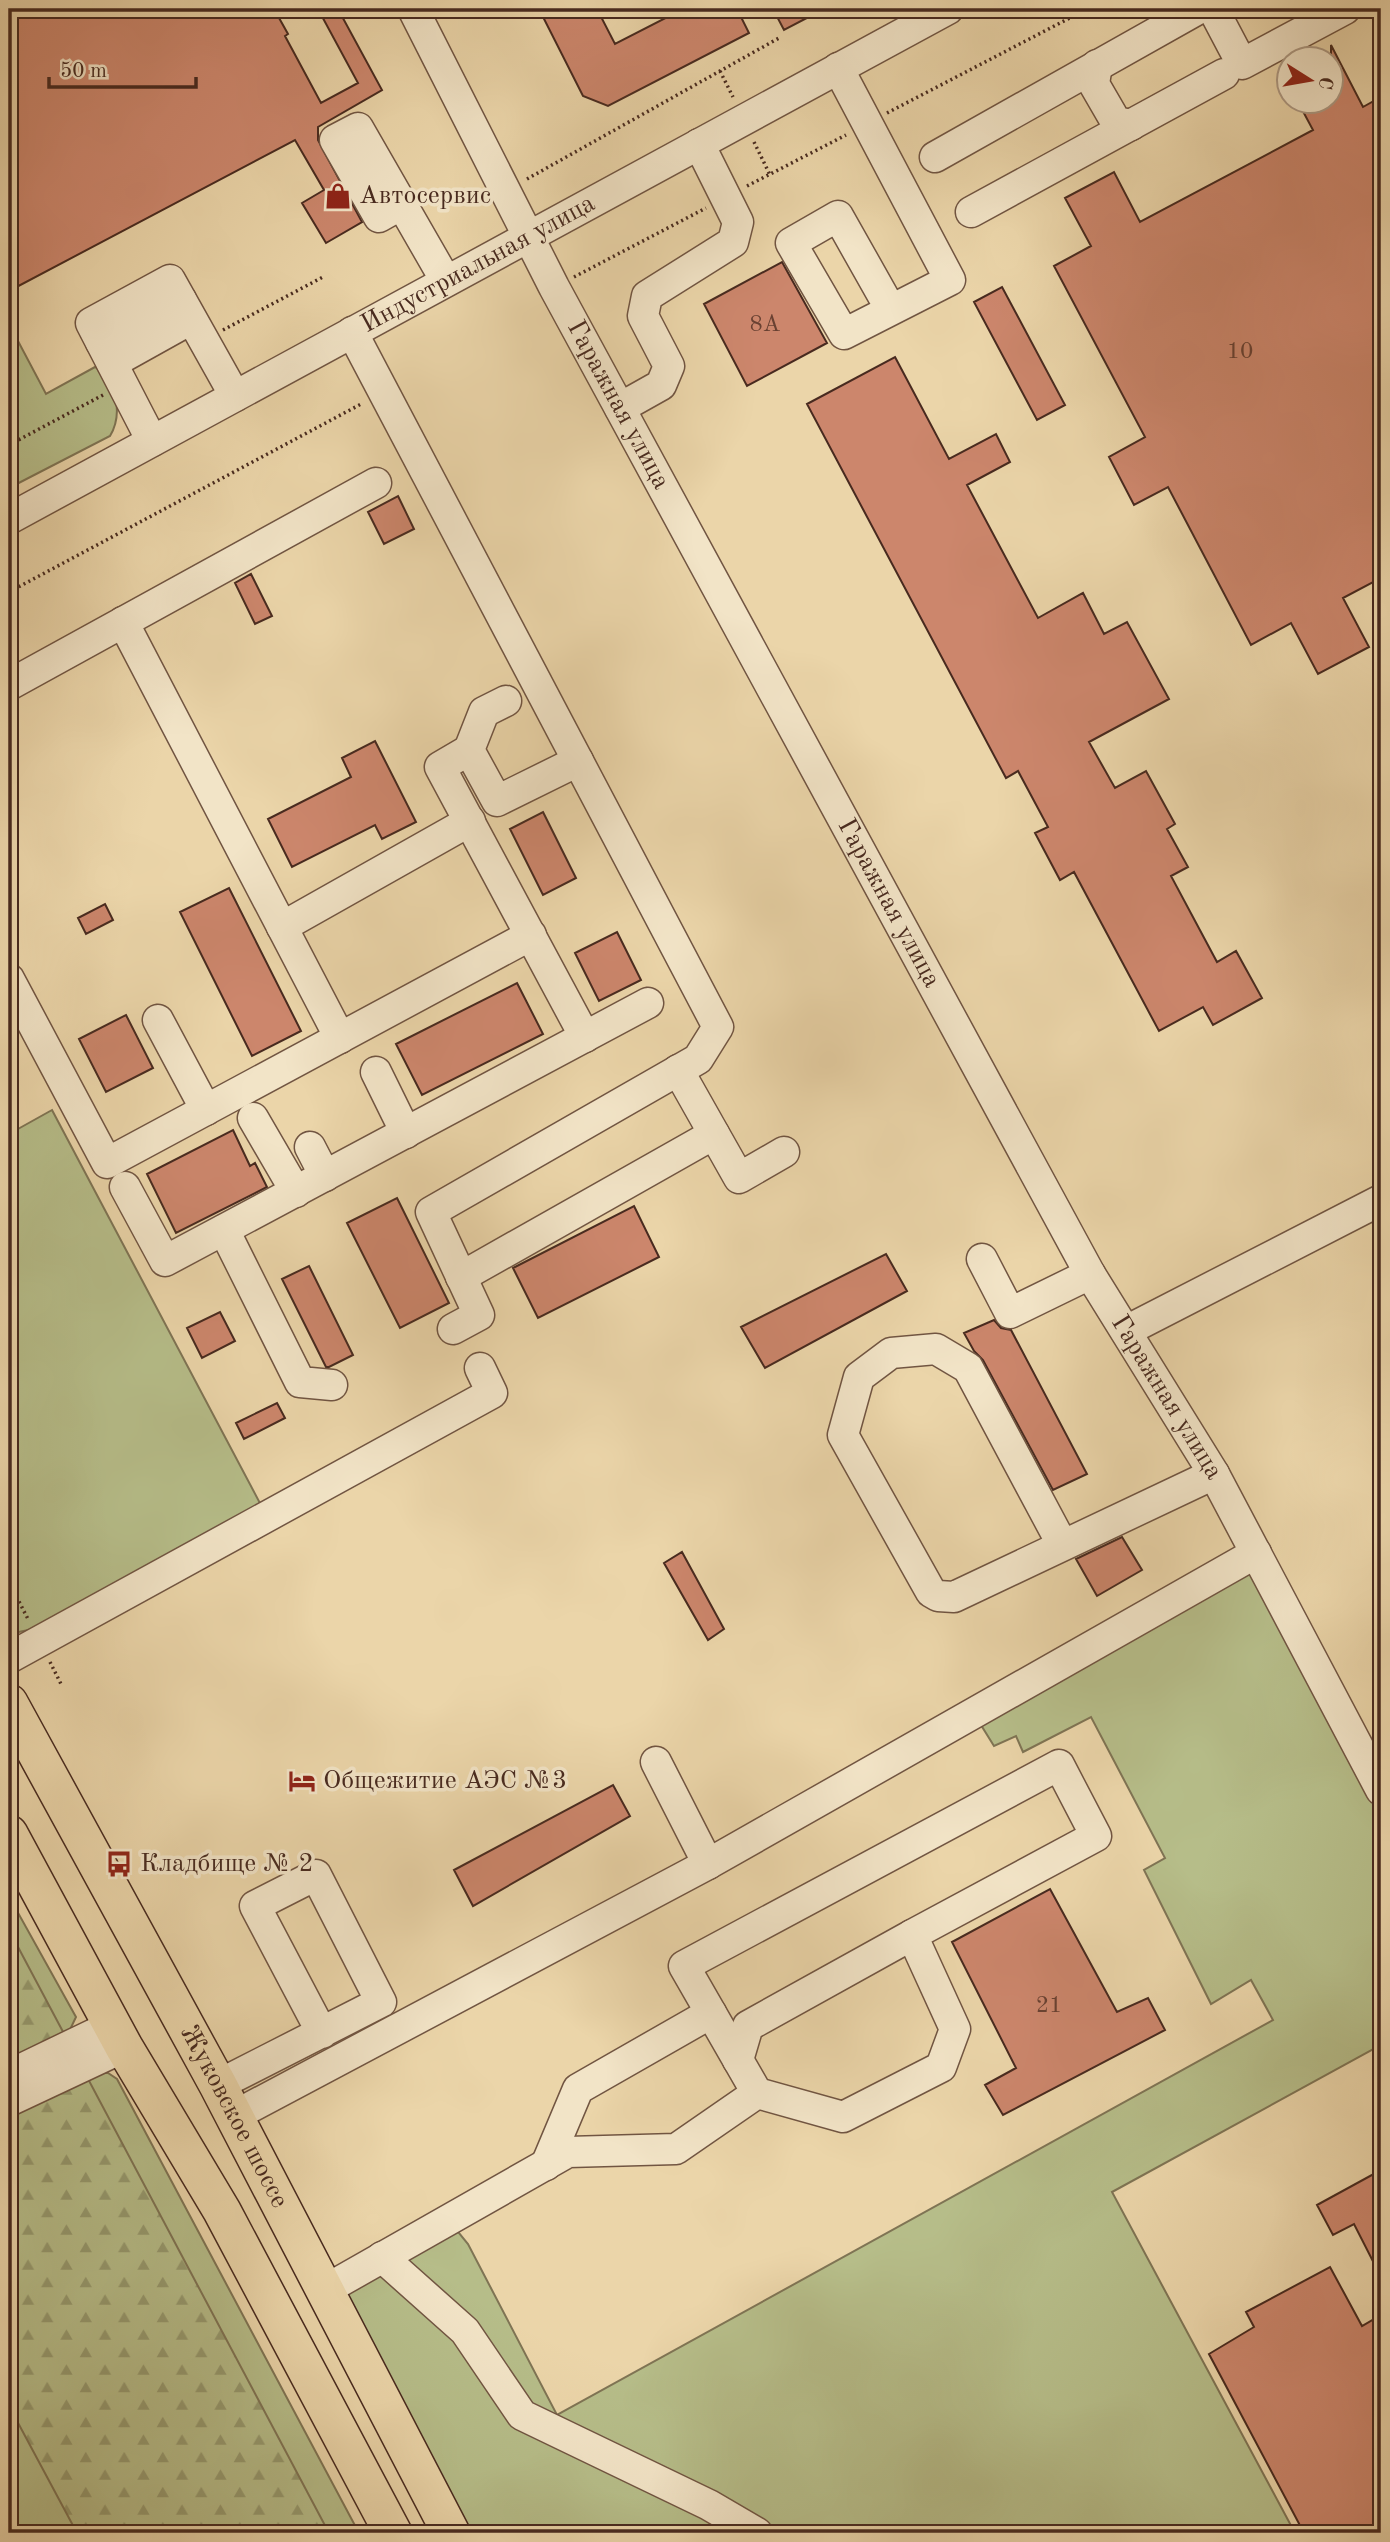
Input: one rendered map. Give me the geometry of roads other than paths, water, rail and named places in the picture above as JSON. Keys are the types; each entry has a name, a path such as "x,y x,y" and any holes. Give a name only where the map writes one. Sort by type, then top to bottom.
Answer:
{"main road":[{"name":"Жуковское шоссе","path":"9,1703 226,2101 451,2533"},
{"path":"9,1834 118,2036 222,2211 393,2533"}],"street":[{"name":"Гаражная улица","path":"413,9 527,238 1090,1274 1214,1474 1381,1790"},
{"name":"Индустриальная улица","path":"9,519 948,9"},
{"path":"936,157 1198,9"},
{"path":"1213,9 1242,64 1345,9"},
{"path":"1097,65 1094,84 1116,122 1131,125"},
{"path":"838,68 950,280 891,310"},
{"path":"971,212 1224,74"},
{"path":"402,204 379,216 335,140 358,128 392,187 446,281"},
{"path":"620,408 661,385 669,366 643,316 647,296 733,242 738,222 699,144"},
{"path":"152,441 92,323 170,280 235,396"},
{"path":"106,352 186,310"},
{"path":"352,332 718,1027 698,1059 431,1212 479,1315 453,1329"},
{"path":"9,685 376,483"},
{"path":"123,622 340,1038"},
{"path":"506,701 484,712 469,750 440,767 585,1037"},
{"path":"469,750 497,800 578,761"},
{"path":"282,927 470,821"},
{"path":"9,979 107,1163 531,935"},
{"path":"125,1187 165,1261 648,1003"},
{"path":"158,1020 206,1110"},
{"path":"678,1070 739,1178 784,1152"},
{"path":"376,1072 406,1132"},
{"path":"253,1118 296,1192"},
{"path":"461,1277 714,1134"},
{"path":"310,1147 325,1176"},
{"path":"1126,1331 1381,1200"},
{"path":"224,1230 300,1382 332,1385"},
{"path":"982,1259 1010,1313 1090,1274"},
{"path":"1062,1544 968,1368 936,1349 891,1353 859,1377 843,1434 931,1592 937,1597 954,1597 1214,1474"},
{"path":"9,1658 492,1393 480,1368"},
{"path":"226,2101 708,1864 1256,1553"},
{"path":"656,1762 708,1864"},
{"path":"738,2060 748,2026 912,1935 1096,1836 1059,1765 684,1966 738,2060 757,2093 843,2117 941,2067 955,2029 912,1935"},
{"path":"226,2101 312,2038 381,2002 316,1874 255,1906 322,2033"},
{"path":"546,2165 578,2089 711,2013"},
{"path":"9,2075 118,2036"},
{"path":"9,2101 118,2036"},
{"path":"325,2290 568,2152 676,2149 757,2093"},
{"path":"382,2257 465,2331 522,2415 709,2505 757,2533"}],"place":[{"name":"Автосервис","path":"338,196"},
{"name":"Общежитие АЭС №3","path":"302,1781"},
{"name":"Кладбище № 2","path":"119,1864"}]}
